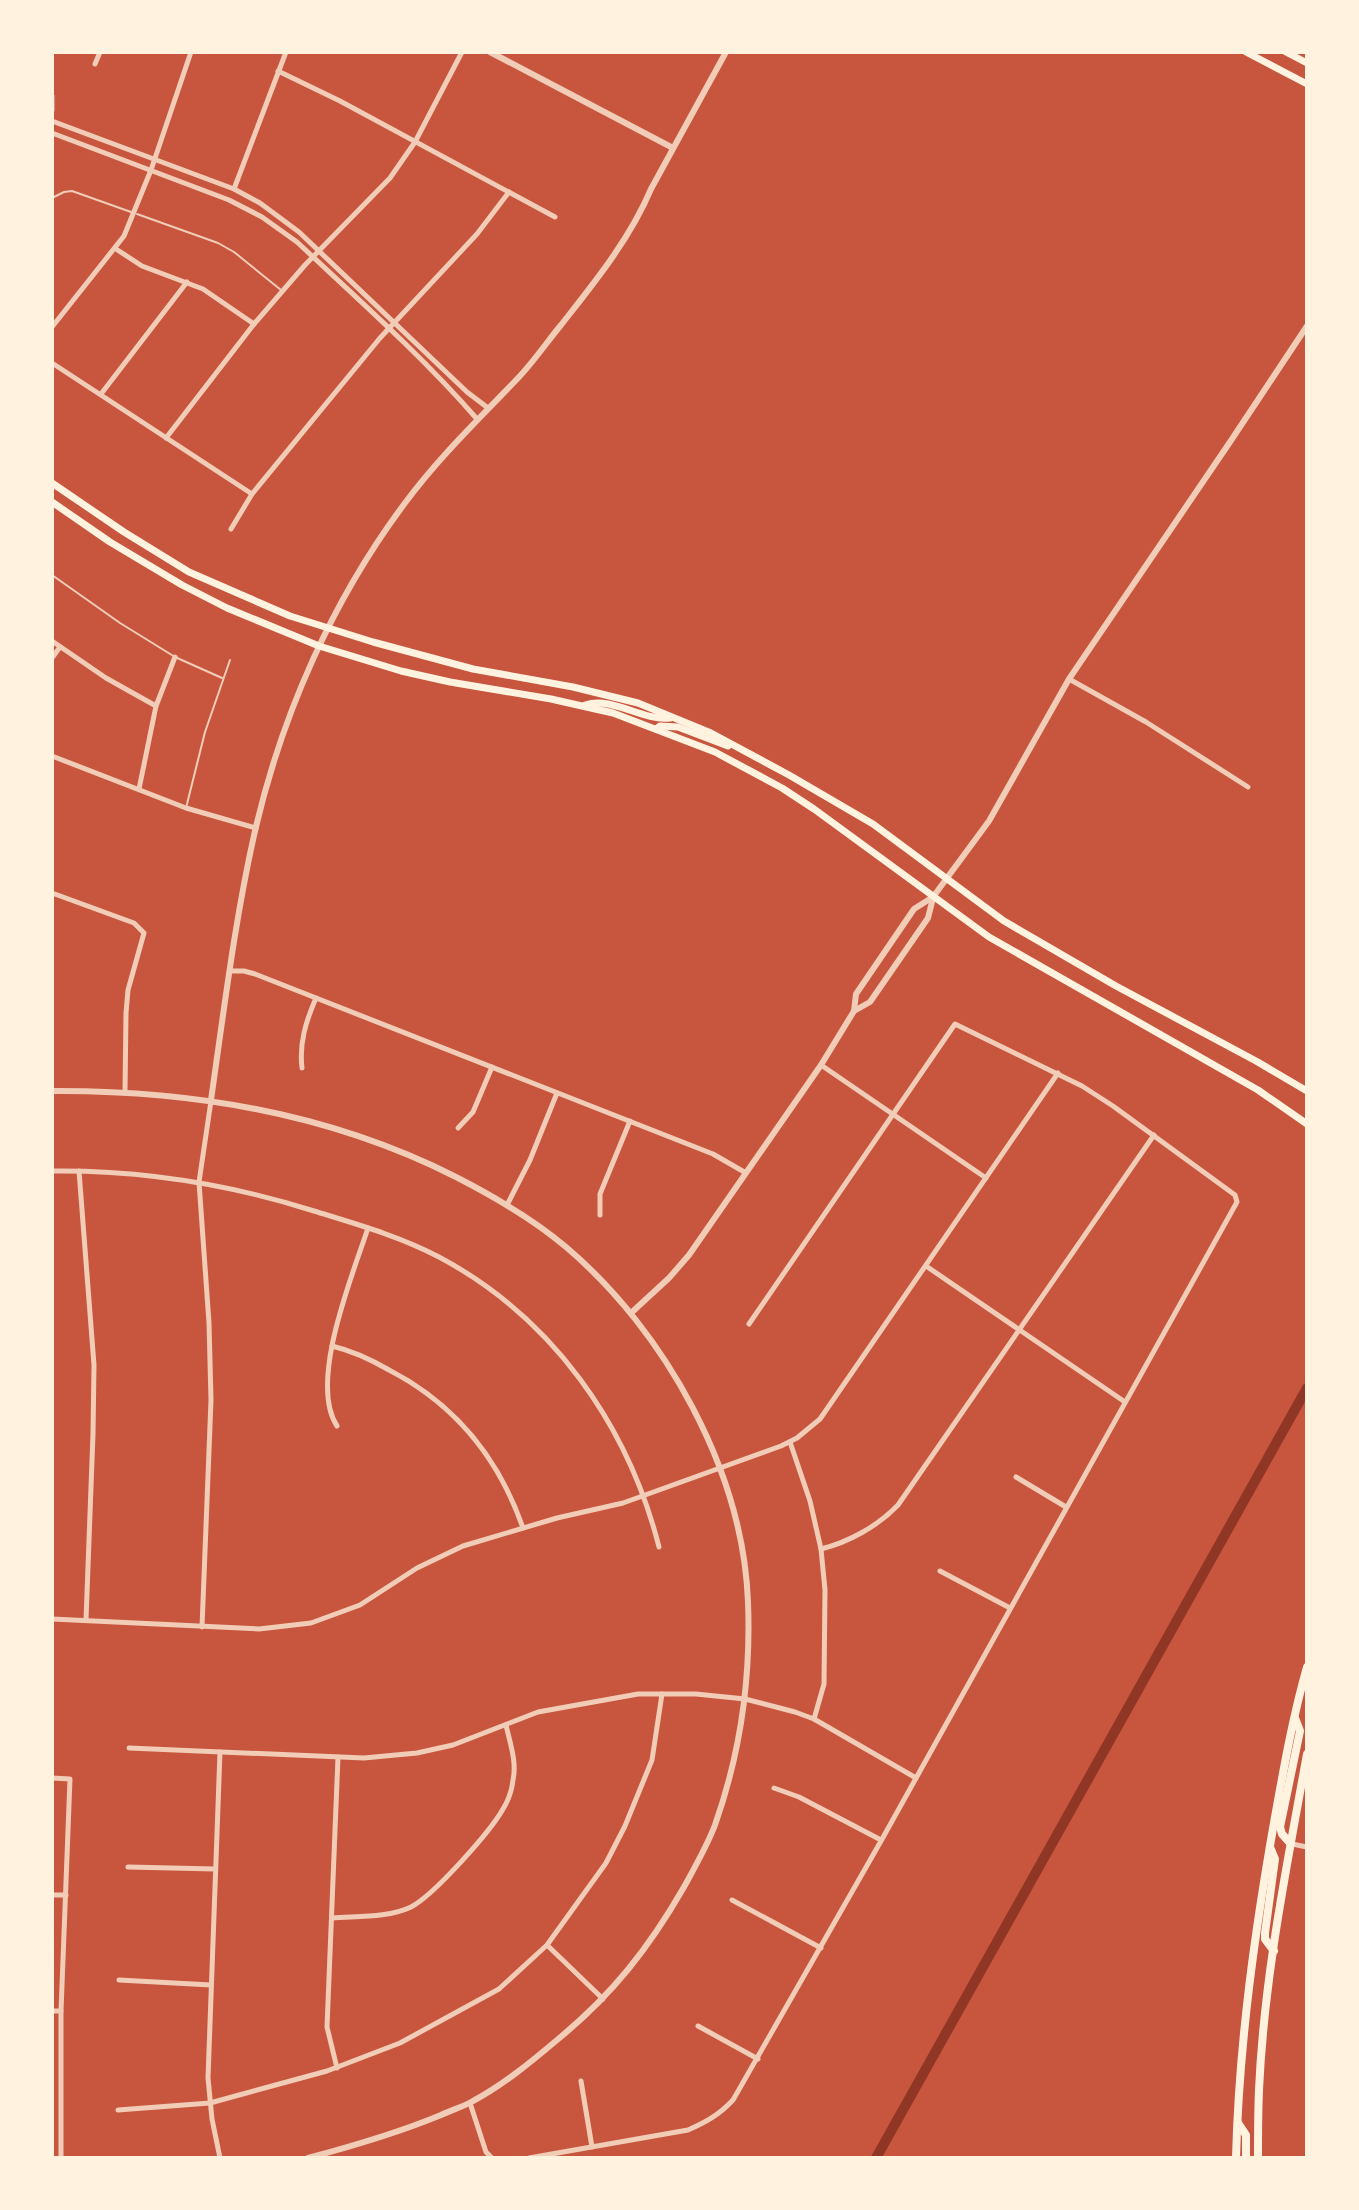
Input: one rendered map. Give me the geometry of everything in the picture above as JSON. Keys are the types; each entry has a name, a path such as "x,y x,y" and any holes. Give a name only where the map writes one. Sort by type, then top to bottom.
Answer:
{"main road":[{"path":"1246,52 1307,84"},
{"path":"1286,52 1307,63"},
{"path":"52,483 189,572 290,616 473,669 573,687 638,703 711,733 873,824 1004,921 1307,1091"},
{"path":"52,502 121,549 182,585 262,624 319,646 401,671 613,713 715,752 814,809 989,937 1258,1090 1307,1124"},
{"path":"583,705 603,703 649,717 673,717"},
{"path":"656,729 660,726 678,727 738,748"},
{"path":"1236,2158 1238,2082 1250,1978 1270,1847 1307,1667"},
{"path":"1291,1844 1280,1827 1300,1731 1295,1717"},
{"path":"1258,2158 1259,2089 1274,1951 1307,1754"},
{"path":"1270,1847 1275,1859 1265,1939 1274,1951"},
{"path":"1237,2122 1246,2135 1246,2158"}],"street":[{"path":"95,64 100,52"},
{"path":"52,327 124,236 151,170 191,52"},
{"path":"234,189 286,52"},
{"path":"166,438 282,291 390,178 415,142 462,52"},
{"path":"490,52 673,148"},
{"path":"202,1627 211,1400 199,1182 238,918 256,828 281,742 319,646 358,572 404,503 477,419 521,375 604,268 642,211 726,52"},
{"path":"278,71 555,217"},
{"path":"52,96 52,110"},
{"path":"52,121 234,189 275,212 467,392 488,408"},
{"path":"52,133 244,207 281,229 389,329 477,419"},
{"path":"231,529 252,494 389,329 477,234 509,192"},
{"path":"116,249 142,266 187,282 254,324"},
{"path":"101,394 187,282"},
{"path":"631,1313 689,1255 821,1065 854,1011 856,994 897,933 914,909 933,897 989,821 1069,679 1307,326"},
{"path":"52,363 252,494"},
{"path":"52,641 106,678 156,706"},
{"path":"52,658 60,647"},
{"path":"139,789 156,706 175,657"},
{"path":"1069,679 1146,722 1248,787"},
{"path":"52,756 186,808 256,828"},
{"path":"52,893 134,923 144,933 128,990 125,1092"},
{"path":"854,1011 870,1002 928,918 933,897"},
{"path":"230,971 255,974 713,1154 746,1173"},
{"path":"302,1068 302,1037 316,998"},
{"path":"529,2158 688,2130 708,2122 733,2100 1237,1202 1235,1195 1113,1106 1058,1073 955,1024 749,1324"},
{"path":"821,1065 986,1178"},
{"path":"458,1128 473,1112 492,1067"},
{"path":"52,1619 277,1629 328,1618 360,1605 439,1556 557,1518 603,1509 790,1442 820,1419 1058,1073"},
{"path":"52,1091 125,1092 211,1100 292,1116 356,1135 433,1166 507,1205 569,1249 631,1313 691,1404 719,1468 737,1527 748,1601 745,1699 714,1827 664,1923 636,1962 603,1999 546,2050 505,2081 470,2103 408,2128 308,2158"},
{"path":"507,1205 530,1160 557,1093"},
{"path":"600,1215 600,1194 630,1121"},
{"path":"821,1549 842,1542 878,1522 898,1505 1154,1135"},
{"path":"52,1171 154,1176 199,1182 289,1203 368,1228 439,1257 502,1299 538,1330 570,1365 592,1394 627,1454 644,1495 659,1547"},
{"path":"79,1171 94,1388 86,1620"},
{"path":"337,1426 330,1416 328,1385 332,1346 368,1228"},
{"path":"926,1266 1125,1402"},
{"path":"332,1346 361,1354 404,1377 456,1417 496,1468 523,1528"},
{"path":"790,1442 810,1501 821,1549 826,1604 824,1684 814,1719"},
{"path":"1016,1477 1067,1507"},
{"path":"940,1571 1010,1608"},
{"path":"129,1748 364,1758 417,1753 453,1745 538,1712 638,1694 696,1694 745,1699 814,1719 916,1778"},
{"path":"118,2110 210,2103 337,2068 400,2043 499,1989 547,1945 606,1863 652,1760 662,1694"},
{"path":"332,1918 388,1913 411,1907 433,1890 480,1839 503,1808 513,1782 515,1767 506,1725"},
{"path":"220,1752 208,2078 220,2158"},
{"path":"337,2068 327,2027 338,1757"},
{"path":"52,1778 70,1779 61,2011 61,2158"},
{"path":"774,1788 799,1797 881,1841"},
{"path":"1291,1844 1307,1847"},
{"path":"128,1867 215,1869"},
{"path":"52,1895 66,1895"},
{"path":"732,1900 821,1948"},
{"path":"547,1945 603,1999"},
{"path":"119,1980 211,1985"},
{"path":"52,2011 61,2011"},
{"path":"698,2026 758,2059"},
{"path":"581,2081 592,2147"},
{"path":"470,2103 486,2152 492,2158"},
{"path":"52,2130 60,2130"}],"lane":[{"path":"52,198 72,191 218,243 282,291"},
{"path":"52,575 175,657 222,678"},
{"path":"186,808 205,732 230,660"}],"waterway":[{"path":"876,2158 1307,1388"}]}
